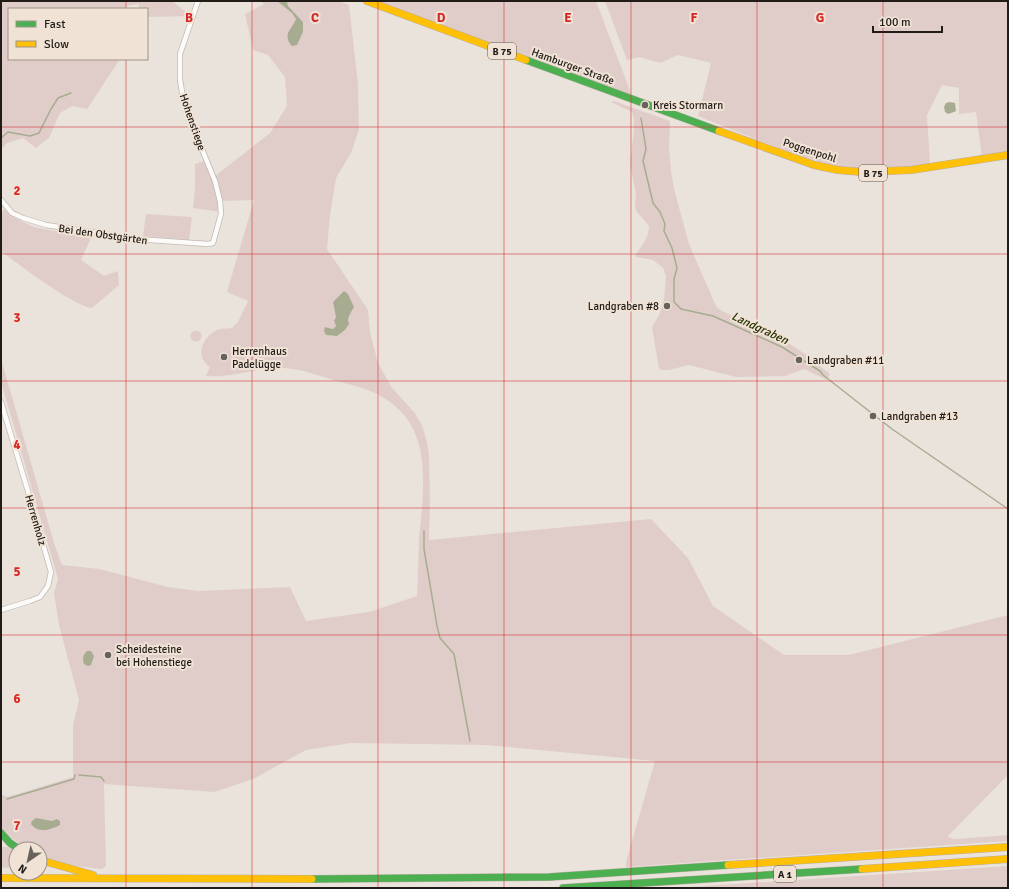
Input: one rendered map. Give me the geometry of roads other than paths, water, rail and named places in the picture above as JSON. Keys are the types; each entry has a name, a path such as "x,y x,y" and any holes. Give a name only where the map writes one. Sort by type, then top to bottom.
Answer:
{"main road":[{"name":"Hamburger Straße","path":"367,1 636,101"},
{"name":"Poggenpohl","path":"636,101 814,165 834,170 894,173 1008,155"},
{"path":"1,833 8,841"},
{"name":"A 1","path":"1,878 405,879 549,877 1008,847"},
{"name":"A 1","path":"562,888 1008,859"},
{"path":"48,862 104,878"}],"street":[{"name":"Hohenstiege","path":"198,1 180,54 180,79 183,99 215,181 220,201 221,214 213,243"},
{"name":"Bei den Obstgärten","path":"1,200 12,213 46,225 136,239 208,244 213,243"},
{"name":"Herrenholz","path":"1,402 51,572 48,586 40,597 1,610"}],"waterway":[{"path":"1,138 8,132 30,136 39,133 58,98 71,93"},
{"name":"Landgraben","path":"641,118 646,149 643,161 653,203 660,212 665,224 664,231 672,248 677,268 674,279 674,302 681,309 713,316 782,347 820,371 823,375 892,429 1008,509"},
{"path":"424,531 424,549 437,626 440,638 454,654 470,741"},
{"path":"7,799 74,779 75,775"},
{"path":"79,775 101,777 104,781"}],"place":[{"name":"Kreis Stormarn","path":"645,105"},
{"name":"Landgraben #8","path":"667,306"},
{"name":"Herrenhaus Padelügge","path":"224,357"},
{"name":"Landgraben #11","path":"799,360"},
{"name":"Landgraben #13","path":"873,416"},
{"name":"Scheidesteine bei Hohenstiege","path":"108,655"}]}
